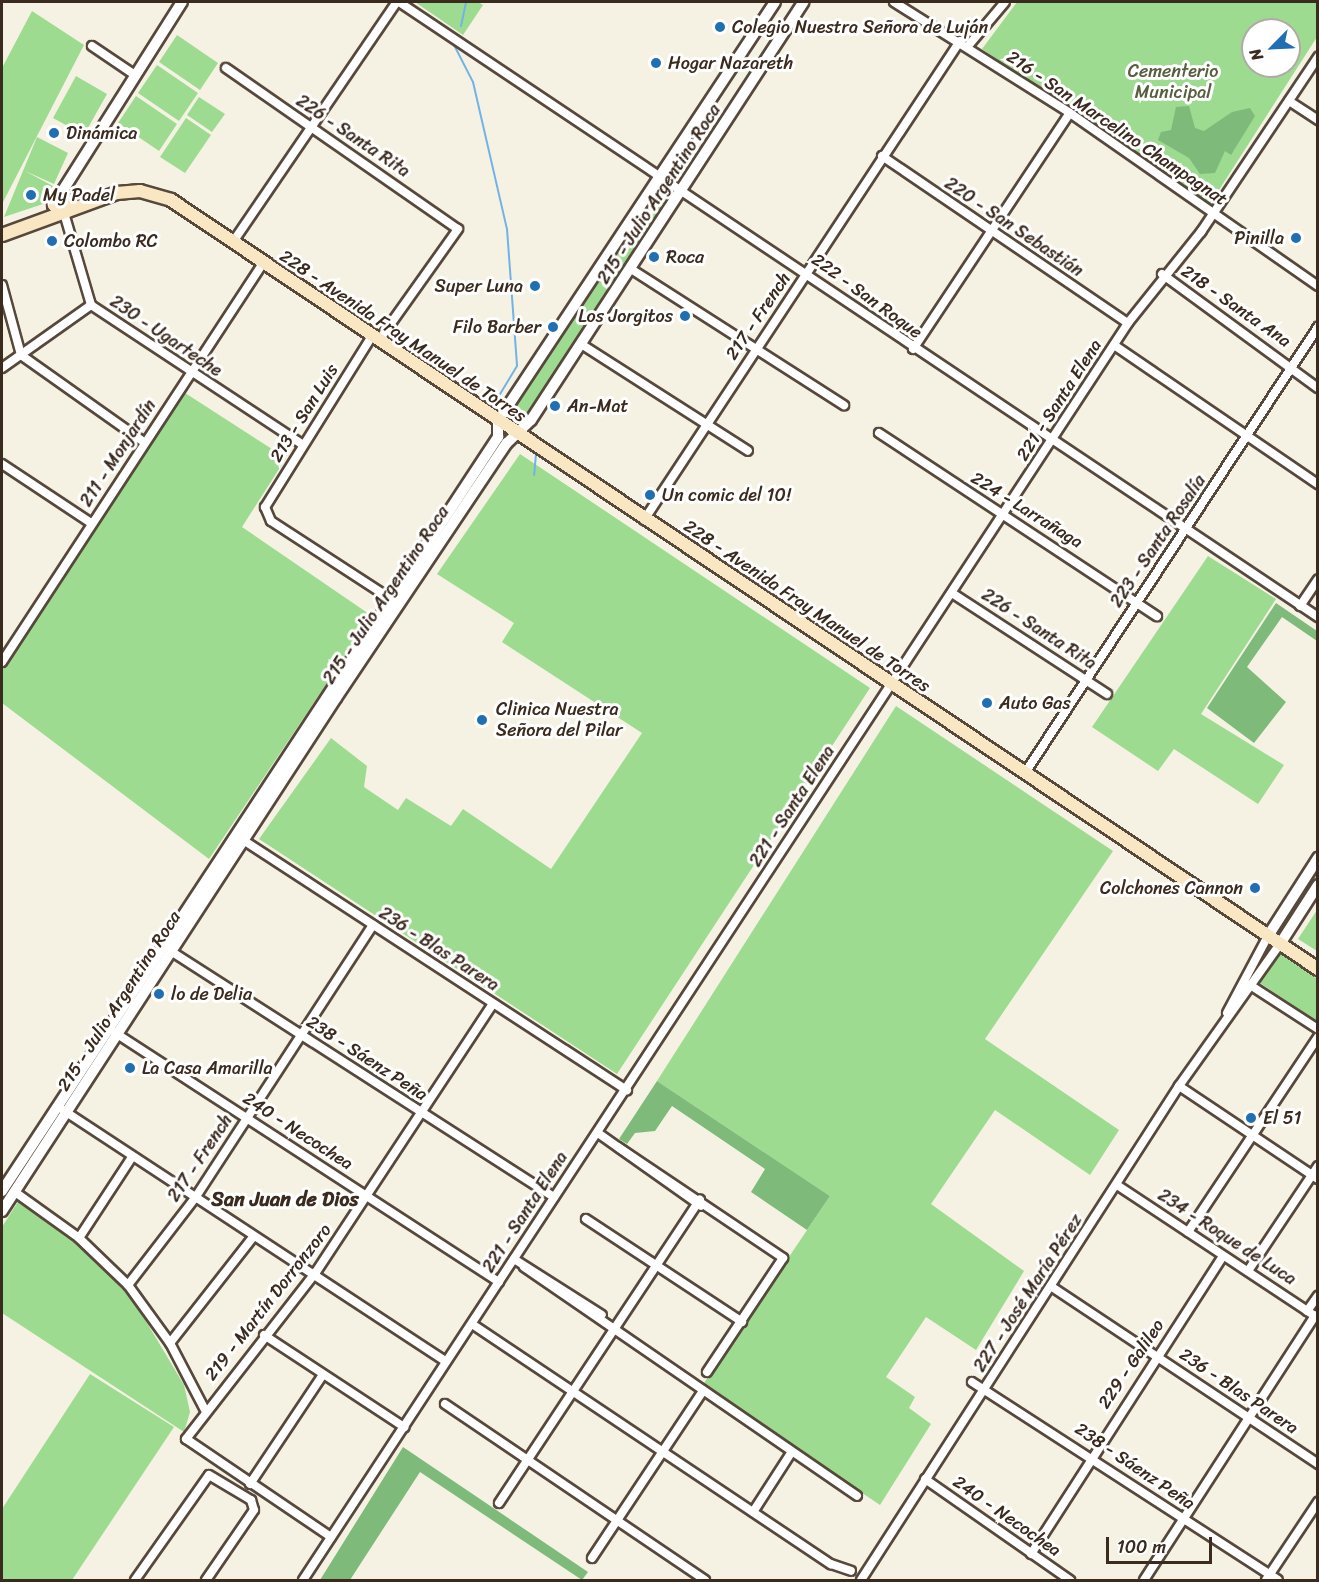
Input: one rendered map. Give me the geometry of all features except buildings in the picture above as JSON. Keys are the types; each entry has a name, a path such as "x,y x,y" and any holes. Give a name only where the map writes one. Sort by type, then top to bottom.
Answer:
{"main road":[{"name":"228 - Avenida Fray Manuel de Torres","path":"63,205 87,204 123,192 154,193 233,242 644,520 1317,969"},
{"path":"2,235 28,225 63,205"}],"street":[{"path":"63,205 65,181 182,2"},
{"path":"233,242 398,2"},
{"name":"222 - San Roque","path":"398,2 682,193 807,272 913,349 1317,617"},
{"name":"215 - Julio Argentino Roca","path":"2,1211 62,1110 395,601 498,437 498,421 661,178 775,2"},
{"name":"215 - Julio Argentino Roca","path":"395,601 518,435 581,345 682,193 804,2"},
{"name":"216 - San Marcelino Champagnat","path":"894,2 1071,113 1317,286"},
{"name":"217 - French","path":"644,520 882,156 964,44 1005,2"},
{"path":"92,46 135,75"},
{"name":"221 - Santa Elena","path":"303,1581 1128,323 1162,274 1213,214 1317,57"},
{"name":"226 - Santa Rita","path":"226,68 455,225 458,233"},
{"path":"1288,101 1317,120"},
{"path":"913,349 993,234 1071,113"},
{"name":"220 - San Sebastián","path":"882,156 993,234 1128,323"},
{"name":"230 - Ugarteche","path":"63,205 91,305 190,373 303,445"},
{"name":"213 - San Luis","path":"395,601 271,521 265,507 303,445 376,338 458,233"},
{"name":"211 - Monjardín","path":"2,662 263,263"},
{"path":"631,269 756,346 844,405"},
{"name":"218 - Santa Ana","path":"1162,274 1292,367 1317,388"},
{"path":"2,285 21,355 144,442"},
{"path":"2,368 91,305"},
{"name":"223 - Santa Rosalía","path":"1025,773 1248,437 1317,327"},
{"path":"581,345 748,451"},
{"path":"1114,345 1317,484"},
{"name":"224 - Larrañaga","path":"879,433 1157,616"},
{"path":"2,464 91,523"},
{"path":"1300,606 1317,579"},
{"name":"226 - Santa Rita","path":"952,593 1107,694"},
{"name":"236 - Blas Parera","path":"239,837 627,1090"},
{"name":"227 - José María Pérez","path":"1222,1024 1242,980 1317,858"},
{"name":"227 - José María Pérez","path":"861,1581 1179,1086 1222,1024 1253,987 1317,885"},
{"name":"217 - French","path":"128,1285 195,1198 373,925"},
{"name":"238 - Sáenz Peña","path":"167,948 554,1197"},
{"path":"1242,980 1317,1029"},
{"name":"219 - Martín Dorronzoro","path":"250,1484 186,1439 311,1275 422,1114 493,1004"},
{"name":"240 - Necochea","path":"113,1031 499,1282"},
{"path":"1188,1232 1317,1037"},
{"path":"1179,1086 1314,1177"},
{"path":"62,1110 446,1362"},
{"name":"215 - Julio Argentino Roca","path":"2,1191 62,1110"},
{"path":"598,1133 772,1253 781,1268 707,1372"},
{"path":"79,1238 132,1157"},
{"path":"1248,1271 1314,1177 1317,1166"},
{"name":"234 - Roque de Luca","path":"1117,1185 1313,1315"},
{"path":"15,1192 79,1238 128,1285 170,1343 206,1410"},
{"path":"499,1503 699,1202"},
{"path":"586,1219 742,1322"},
{"path":"170,1343 253,1237"},
{"name":"229 - Galileo","path":"1031,1554 1091,1455 1223,1256"},
{"path":"514,1259 616,1327 791,1453 857,1496"},
{"name":"236 - Blas Parera","path":"1052,1287 1317,1464"},
{"path":"1144,1581 1313,1315 1317,1296"},
{"path":"472,1324 753,1512 851,1571"},
{"path":"264,1335 322,1376 404,1427"},
{"path":"322,1376 250,1484 331,1537"},
{"name":"238 - Sáenz Peña","path":"972,1382 987,1387 1091,1455 1271,1579"},
{"path":"592,1558 703,1391"},
{"path":"445,1404 705,1581"},
{"path":"753,1512 791,1453"},
{"path":"135,1581 209,1475 250,1500 254,1510 206,1581"},
{"name":"240 - Necochea","path":"925,1479 1070,1581"},
{"path":"1271,1579 1317,1502"}],"green space":[{"path":"415,2 478,2 483,5 463,35"},
{"name":"Cementerio Municipal","path":"1017,2 1317,2 1317,37 1301,62 1301,18 1241,18 1241,78 1291,78 1210,204 982,49"},
{"path":"32,11 84,45 2,204 2,68"},
{"path":"177,35 218,63 200,90 159,62"},
{"path":"157,65 198,93 179,121 138,93"},
{"path":"76,76 107,94 84,135 53,118"},
{"path":"136,96 177,124 159,151 118,123"},
{"path":"199,97 225,114 212,132 187,115"},
{"path":"1189,106 1195,128 1204,131 1232,112 1250,108 1255,116 1231,155 1225,151 1215,173 1200,174 1189,158 1158,140 1161,132 1171,130 1176,107"},
{"path":"186,118 211,135 185,173 160,157"},
{"path":"37,137 68,153 54,184 25,171 53,186 43,204 4,217"},
{"path":"663,187 675,196 528,421 518,427 511,422 510,414"},
{"path":"182,391 286,458 242,527 372,616 209,859 2,703 2,670"},
{"path":"520,454 870,688 617,1074 259,839 331,738 367,766 364,787 398,810 406,798 451,826 463,809 551,869 642,733 502,642 514,623 437,574"},
{"path":"1208,556 1276,599 1201,714 1284,765 1258,804 1174,749 1158,771 1092,727"},
{"path":"1276,603 1317,631 1317,641 1282,617 1247,667 1286,702 1254,743 1207,708"},
{"path":"896,706 1113,851 985,1039 1119,1130 1090,1175 995,1110 931,1204 1024,1271 976,1350 926,1317 886,1377 915,1397 909,1408 931,1424 880,1505 702,1386 830,1196 657,1081"},
{"path":"1317,867 1317,877 1282,932 1277,929"},
{"path":"1317,910 1317,951 1298,939"},
{"path":"1273,949 1317,979 1317,1021 1254,979"},
{"path":"657,1081 830,1196 807,1230 751,1192 765,1169 672,1106 655,1131 635,1133 627,1144 619,1139"},
{"path":"19,1200 75,1239 131,1296 184,1385 190,1412 184,1432 2,1313 2,1227"},
{"path":"90,1374 174,1427 72,1580 2,1580 2,1509"},
{"path":"403,1447 588,1572 582,1580 420,1472 350,1580 320,1580"}],"waterway":[{"path":"461,26 466,2"},
{"path":"453,43 473,82 507,229 517,366 491,409"},
{"path":"516,440 536,454 534,475"}],"place":[{"name":"Colegio Nuestra Señora de Luján","path":"720,27"},
{"name":"Hogar Nazareth","path":"656,63"},
{"name":"Dinámica","path":"54,133"},
{"name":"My Padel","path":"31,195"},
{"name":"Pinilla","path":"1296,238"},
{"name":"Colombo RC","path":"52,241"},
{"name":"Roca","path":"654,257"},
{"name":"Super Luna","path":"535,286"},
{"name":"Los Jorgitos","path":"685,316"},
{"name":"Filo Barber","path":"553,327"},
{"name":"An-Mat","path":"555,406"},
{"name":"Un comic del 10!","path":"650,495"},
{"name":"Auto Gas","path":"987,703"},
{"name":"Clinica Nuestra Señora del Pilar","path":"482,720"},
{"name":"Colchones Cannon","path":"1255,888"},
{"name":"lo de Delia","path":"159,994"},
{"name":"La Casa Amarilla","path":"130,1068"},
{"name":"El 51","path":"1251,1118"}],"district":[{"name":"San Juan de Dios","path":"285,1199"}]}
